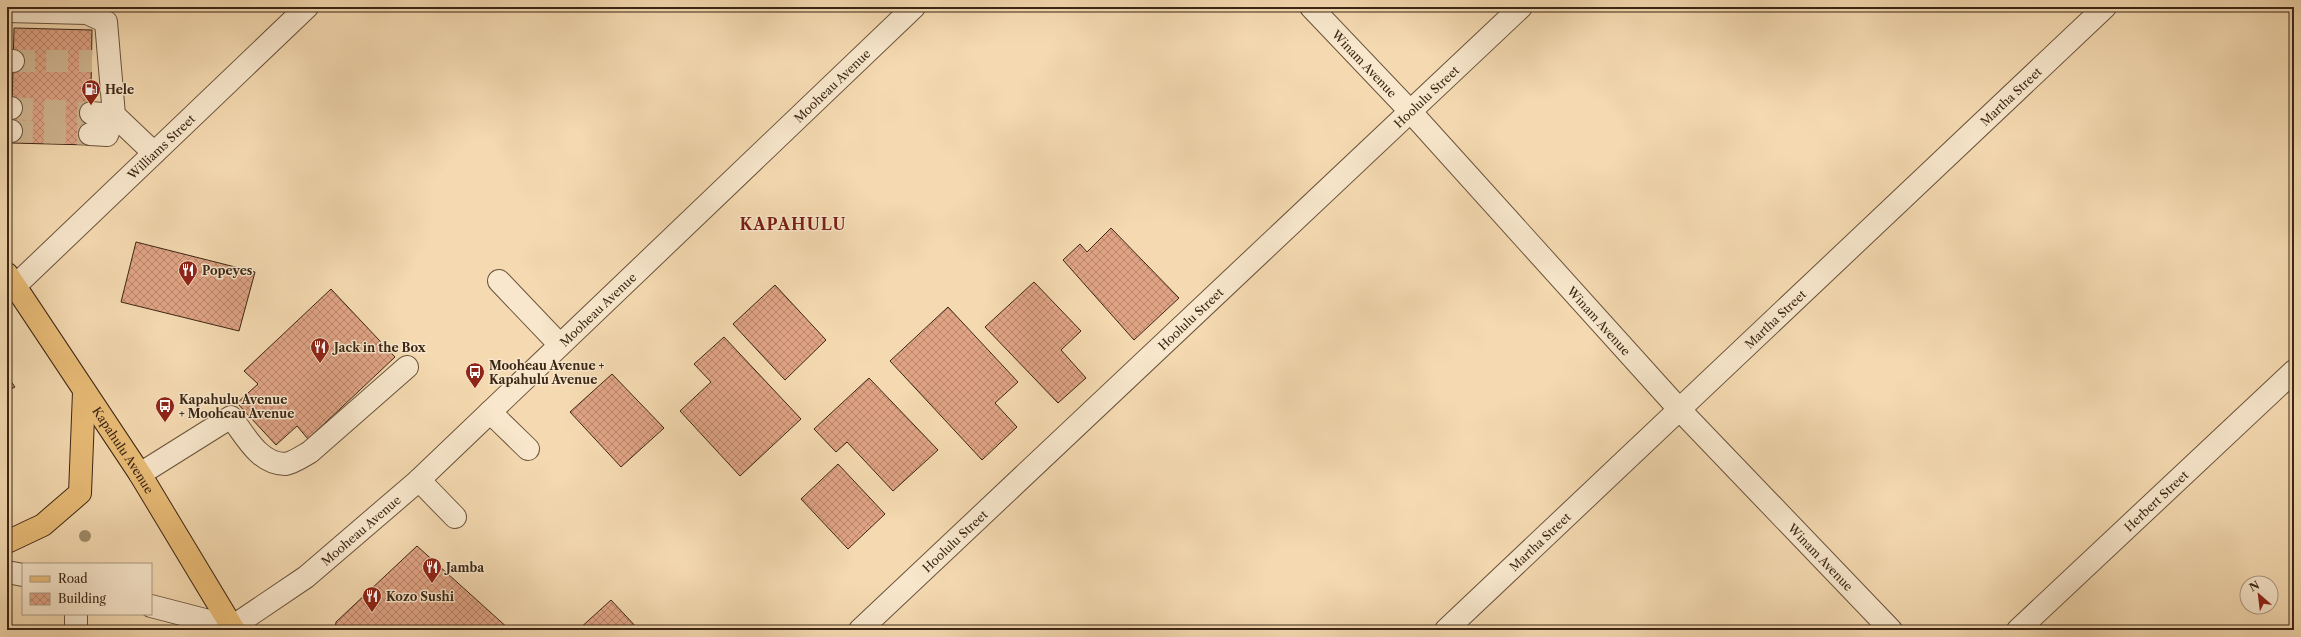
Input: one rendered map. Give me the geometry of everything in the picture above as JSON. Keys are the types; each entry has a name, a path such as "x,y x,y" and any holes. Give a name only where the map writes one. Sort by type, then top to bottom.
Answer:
{"main road":[{"name":"Kapahulu Avenue","path":"11,280 84,392 140,474 233,628"},
{"path":"7,542 44,525 80,493 84,392"}],"street":[{"name":"Williams Street","path":"11,280 154,154 307,7"},
{"name":"Mooheau Avenue","path":"233,628 306,577 419,480 914,7"},
{"name":"Winam Avenue","path":"1311,7 1410,111 1680,409 1891,630"},
{"name":"Hoolulu Street","path":"860,630 1521,7"},
{"name":"Martha Street","path":"1446,630 2105,7"},
{"path":"7,11 87,13 106,22 100,61 114,115 154,154"},
{"path":"90,124 107,135 114,115"},
{"path":"498,281 560,345"},
{"path":"140,474 231,417 262,457 286,464 310,452 407,367"},
{"name":"Herbert Street","path":"2018,630 2294,371"},
{"path":"490,412 528,449"},
{"path":"419,480 455,517"},
{"path":"7,572 22,575"},
{"path":"152,606 233,628"},
{"path":"76,615 76,630"}],"building":[{"path":"14,28 92,30 90,145 11,143"},
{"path":"1111,228 1179,298 1134,340 1063,260 1080,244 1087,252"},
{"name":"Popeyes","path":"136,242 255,272 239,331 121,302"},
{"path":"1034,282 1081,331 1061,350 1086,378 1058,403 985,327"},
{"path":"775,285 826,340 785,380 733,324"},
{"name":"Jack in the Box","path":"331,289 395,357 308,439 297,426 276,445 237,403 258,384 244,371"},
{"path":"948,307 1018,382 995,403 1017,427 982,460 890,361"},
{"path":"724,337 801,419 740,476 680,411 711,382 694,364"},
{"path":"612,374 664,428 621,467 570,412"},
{"path":"7,376 15,387 7,391"},
{"path":"869,378 938,450 893,491 847,442 836,452 814,429"},
{"path":"838,464 885,514 848,549 801,499"},
{"path":"417,546 510,630 335,630 336,622"},
{"path":"611,600 639,630 578,630"}],"tunnel":[{"path":"13,61 92,61"},
{"path":"11,108 91,113"},
{"path":"11,131 90,134"}],"place":[{"name":"Hele","path":"91,106"},
{"name":"Popeyes","path":"188,287"},
{"name":"Jack in the Box","path":"320,364"},
{"name":"Mooheau Avenue + Kapahulu Avenue","path":"475,389"},
{"name":"Kapahulu Avenue + Mooheau Avenue","path":"165,423"},
{"name":"Jamba","path":"432,584"},
{"name":"Kozo Sushi","path":"372,613"}],"district":[{"name":"KAPAHULU","path":"793,224"}]}
